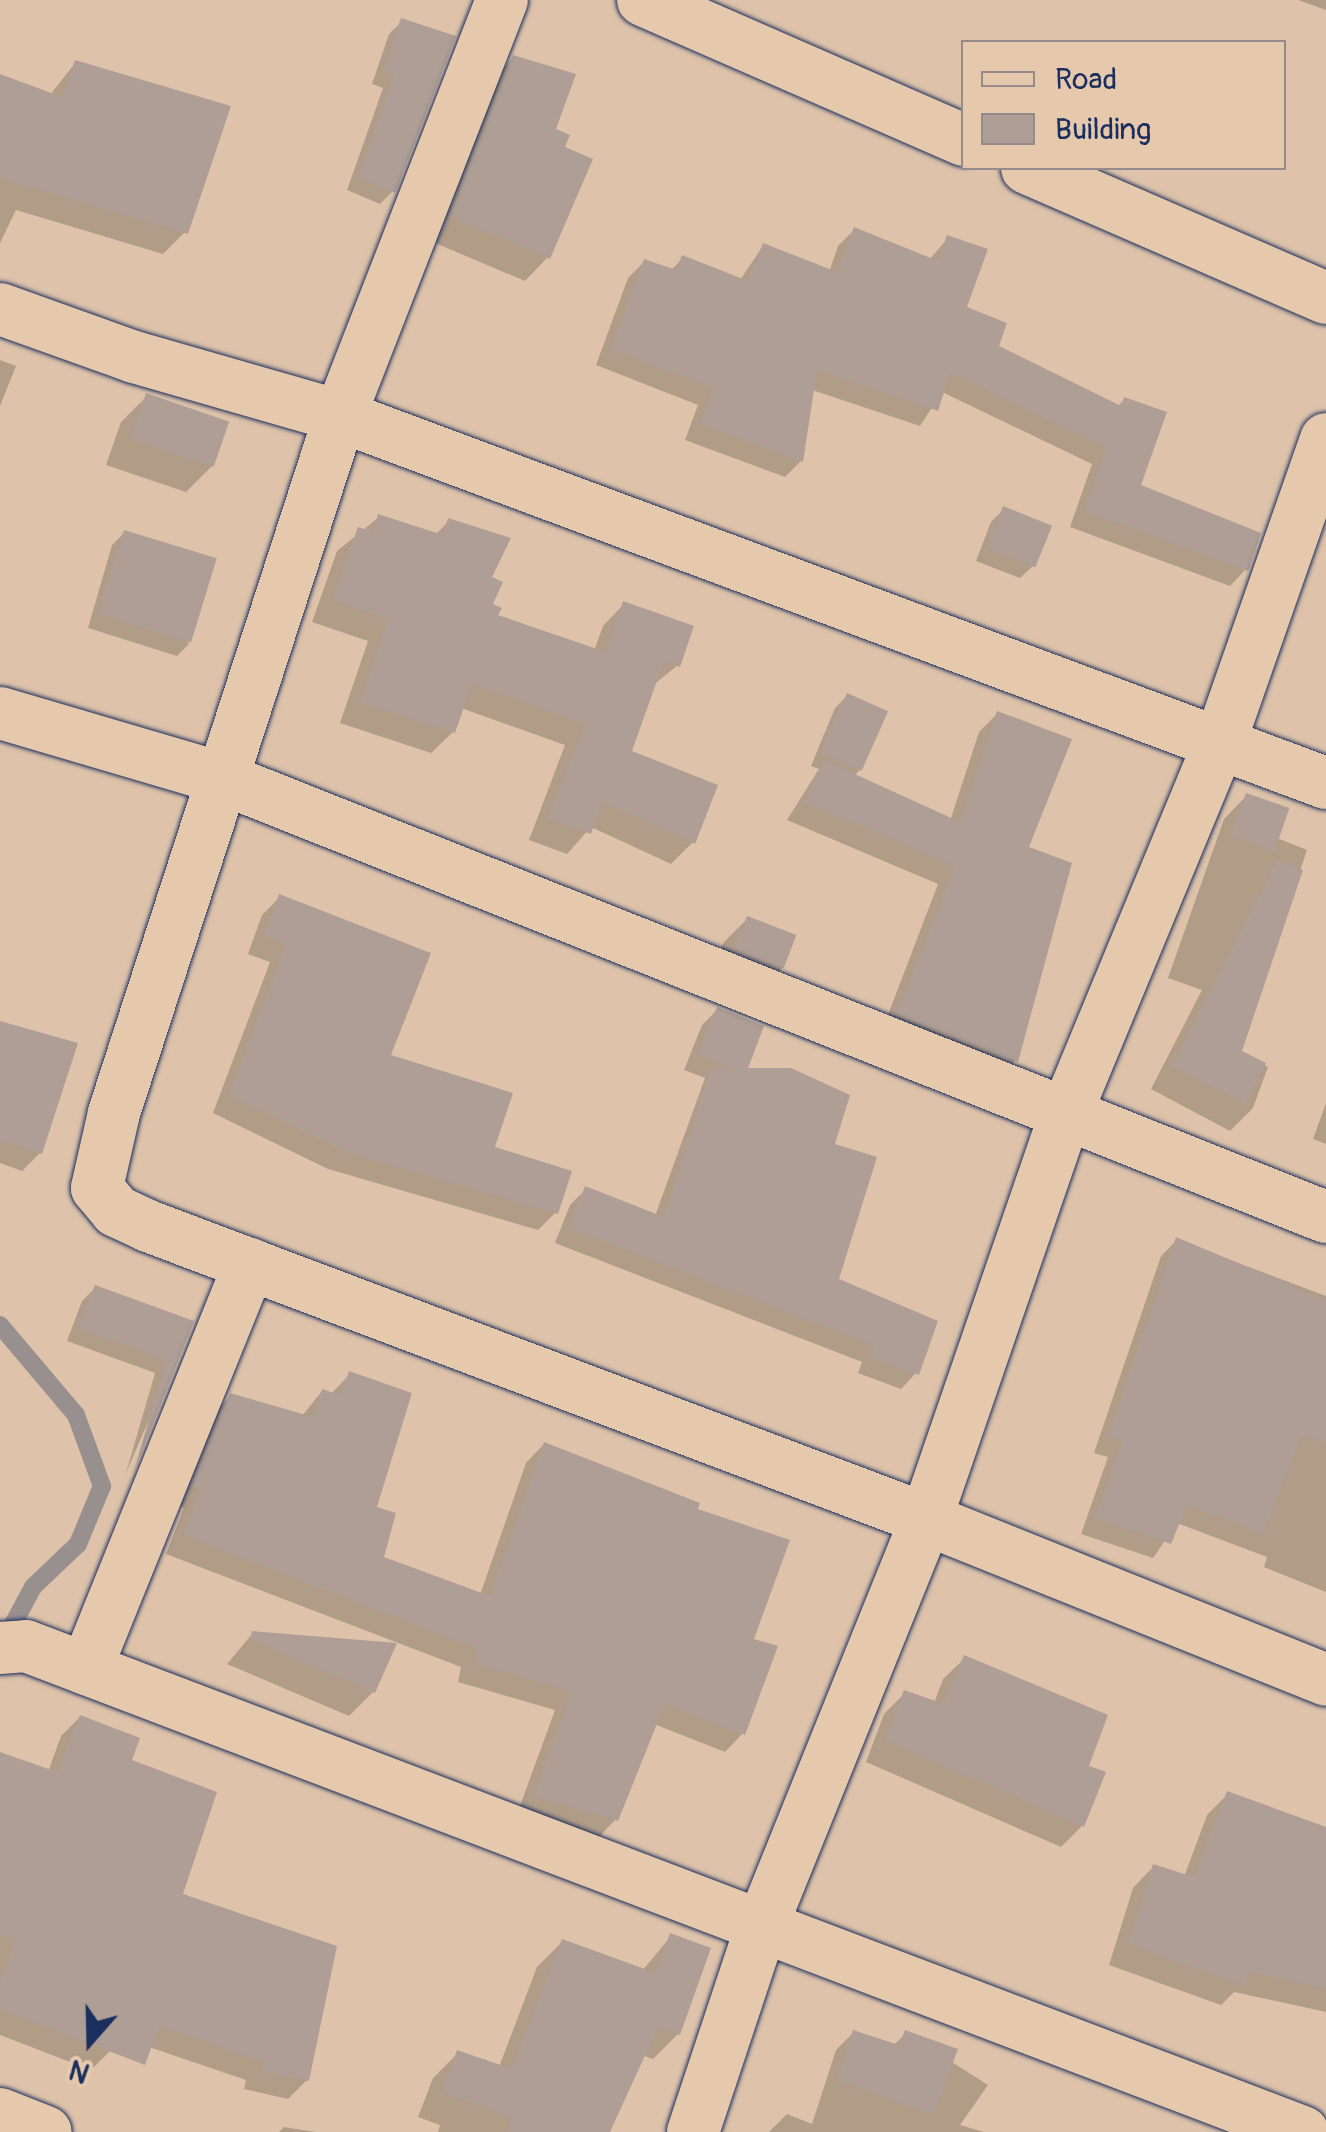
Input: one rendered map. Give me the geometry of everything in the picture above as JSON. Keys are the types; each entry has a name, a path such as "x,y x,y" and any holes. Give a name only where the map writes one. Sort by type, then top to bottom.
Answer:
{"street":[{"path":"502,0 340,416 106,1140 97,1188 116,1210 250,1264 926,1519 1326,1680"},
{"path":"642,0 961,139"},
{"path":"1032,170 1326,298"},
{"path":"0,309 134,357 340,416 1326,783"},
{"path":"693,2132 762,1928 926,1519 1065,1116 1220,742 1326,439"},
{"path":"0,713 221,778 1326,1217"},
{"path":"86,1669 250,1264"},
{"path":"13,1647 86,1669 1303,2132"},
{"path":"0,2114 46,2132"}],"building":[{"path":"401,18 456,36 395,193 358,177 394,75 383,71"},
{"path":"513,55 576,74 556,129 570,135 565,147 593,159 550,259 450,216"},
{"path":"75,60 231,106 188,234 0,178 0,74 62,97"},
{"path":"854,227 938,261 947,235 988,249 967,307 1007,323 999,346 1121,406 1124,397 1167,412 1141,485 1261,533 1248,571 1084,511 1106,447 950,373 938,411 817,370 803,462 700,424 713,388 611,349 644,259 676,270 682,255 748,281 763,243 837,272"},
{"path":"146,393 229,422 214,467 130,438"},
{"path":"1003,506 1052,526 1035,568 986,548"},
{"path":"378,514 443,535 448,518 511,538 492,577 503,582 493,604 502,608 498,615 606,652 623,601 694,626 680,667 664,661 632,751 718,785 695,844 602,802 591,834 548,818 585,724 472,684 455,733 360,702 388,619 332,600 358,527 373,532"},
{"path":"124,530 217,558 191,643 98,614"},
{"path":"847,693 888,711 862,771 821,752"},
{"path":"997,711 1072,739 1029,847 1072,863 1018,1062 897,1014 955,866 804,802 824,760 960,822"},
{"path":"1246,793 1289,808 1275,851 1231,836"},
{"path":"1278,860 1303,870 1242,1051 1266,1063 1245,1104 1172,1066"},
{"path":"279,894 431,953 391,1055 513,1093 495,1147 572,1171 558,1214 346,1152 229,1095 286,945 264,936"},
{"path":"747,916 796,935 784,969 734,950"},
{"path":"717,1007 764,1026 748,1068 791,1068 850,1095 835,1144 877,1157 839,1279 938,1321 919,1375 871,1358 875,1346 569,1228 585,1186 664,1217 711,1068 731,1068 697,1054"},
{"path":"0,1021 78,1043 42,1154 0,1141"},
{"path":"1176,1237 1326,1300 1326,1443 1302,1434 1263,1534 1187,1505 1171,1544 1095,1518 1122,1441 1108,1437"},
{"path":"95,1285 194,1321 135,1468 166,1360 78,1328"},
{"path":"349,1371 412,1393 377,1507 396,1513 384,1557 490,1596 544,1442 700,1503 698,1509 790,1540 754,1639 778,1646 745,1735 665,1704 618,1821 534,1796 572,1691 475,1664 478,1649 183,1535 201,1489 192,1486 230,1393 313,1417 322,1389 340,1395"},
{"path":"252,1631 397,1643 375,1693 250,1639"},
{"path":"964,1655 1108,1715 1089,1766 1106,1772 1084,1827 885,1740 904,1690 944,1704"},
{"path":"80,1715 140,1738 132,1760 217,1792 183,1894 337,1946 309,2081 262,2071 264,2062 159,2026 145,2065 0,2009 0,1983 16,1940 0,1934 0,1752 57,1772"},
{"path":"1227,1791 1326,1827 1326,1989 1249,1971 1244,1986 1128,1944 1153,1864 1194,1877"},
{"path":"670,1933 711,1948 680,2035 658,2027 610,2132 507,2132 512,2118 442,2092 457,2050 512,2069 562,1939 656,1973"},
{"path":"853,2030 899,2045 905,2030 958,2049 933,2115 837,2080"}],"waterway":[{"path":"0,1325 76,1415 102,1486 78,1544 33,1587 4,1641"}]}
